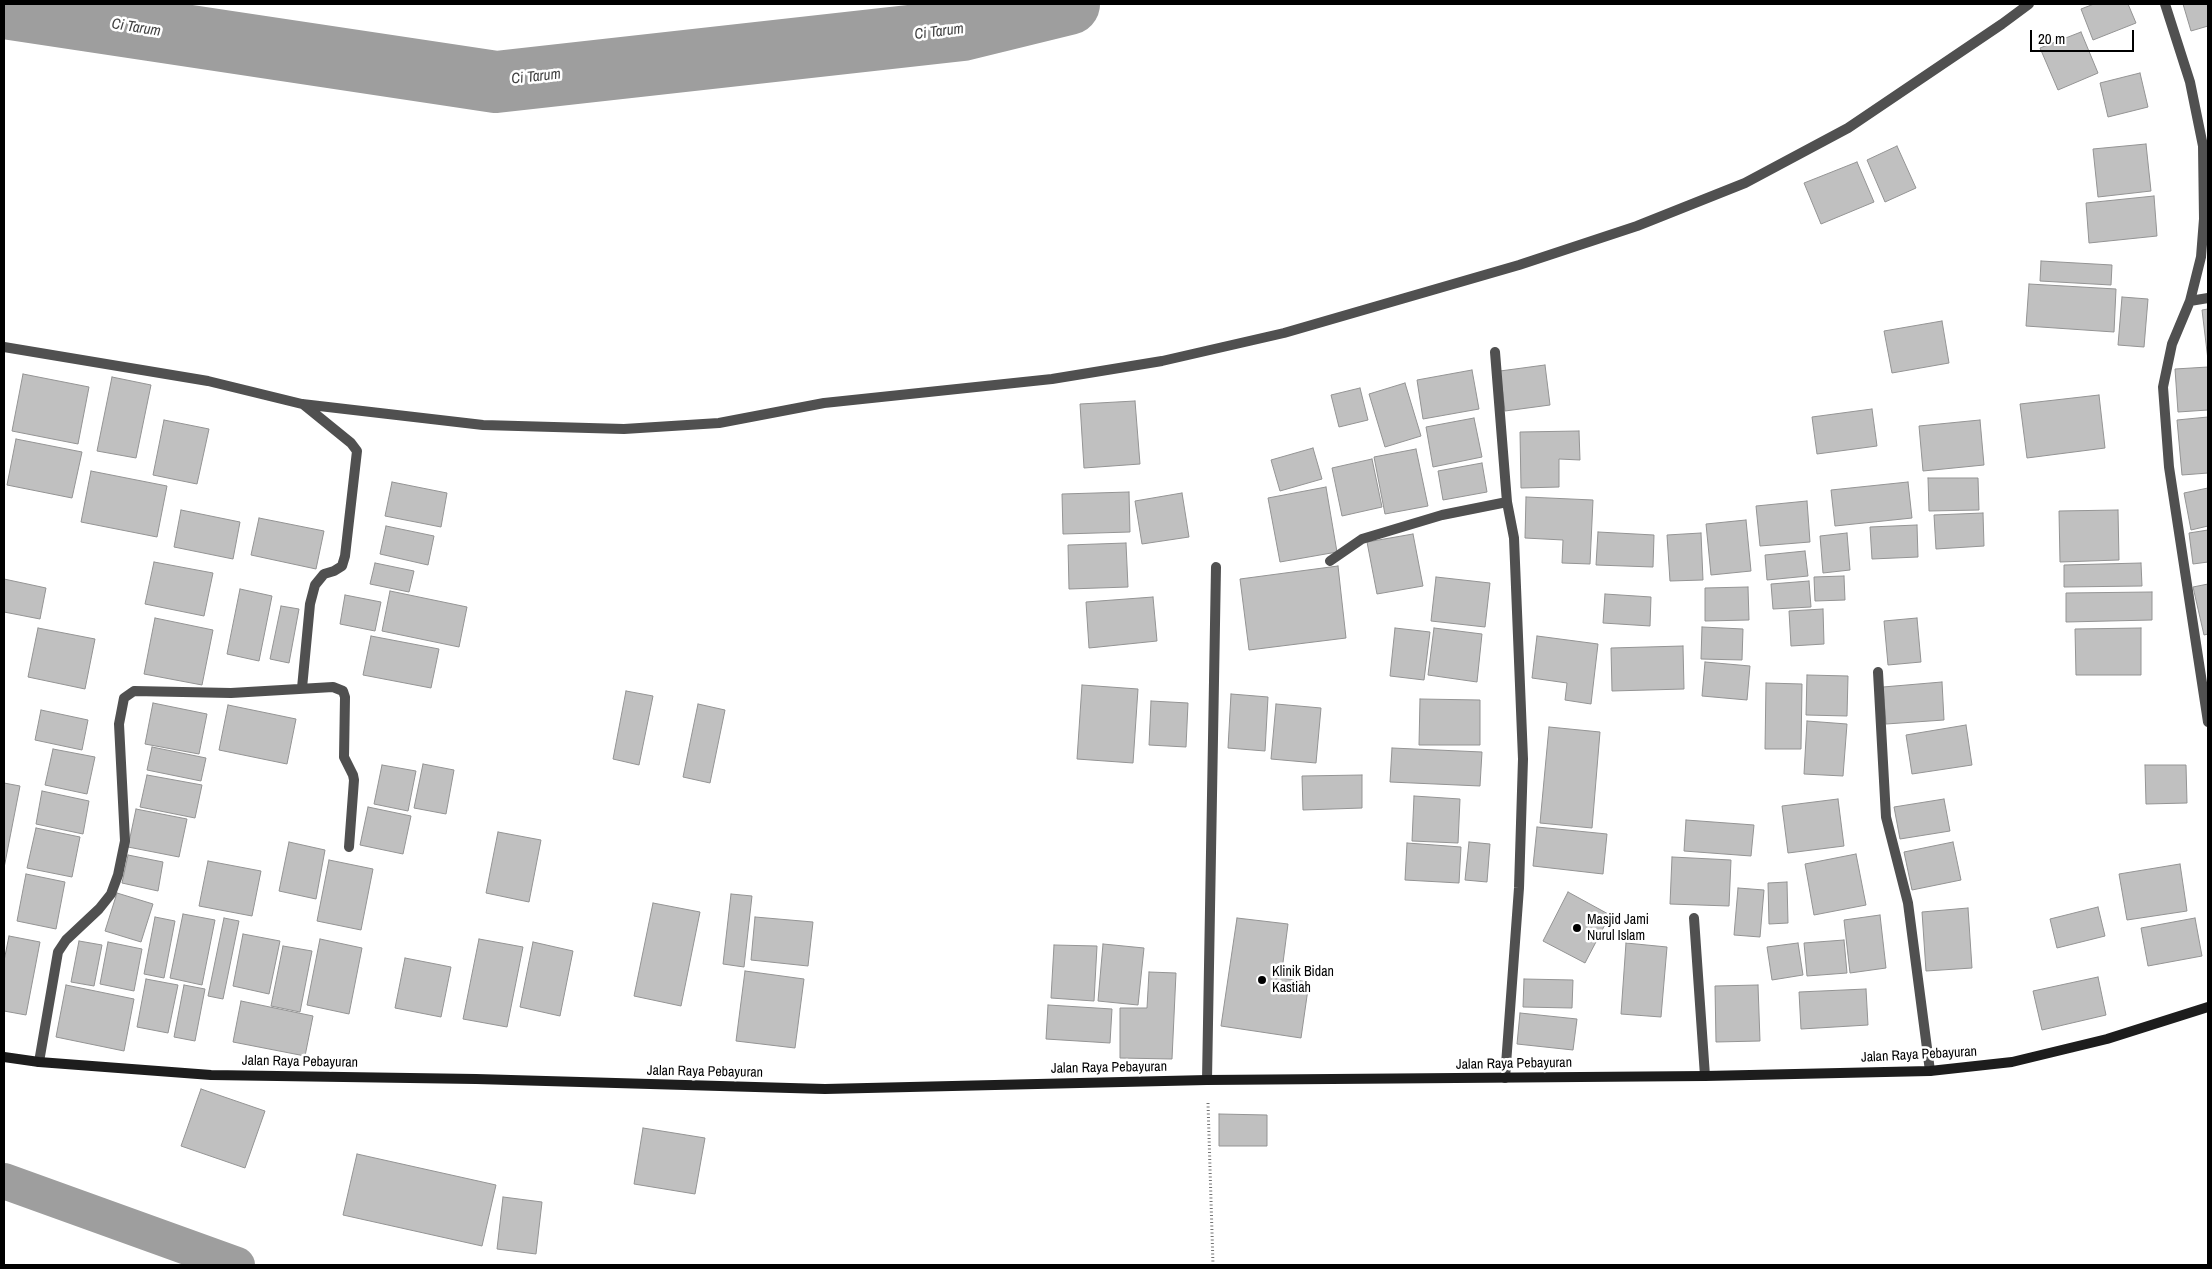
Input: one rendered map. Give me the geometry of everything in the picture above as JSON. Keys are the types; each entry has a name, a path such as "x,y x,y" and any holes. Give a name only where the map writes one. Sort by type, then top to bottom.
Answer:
{"main road":[{"name":"Jalan Raya Pebayuran","path":"4,1057 39,1062 211,1075 476,1079 806,1088 1207,1080 1705,1076 1930,1071 2012,1062 2107,1039 2208,1008"}],"street":[{"path":"4,347 208,381 302,404 484,425 624,429 719,423 824,403 1052,379 1162,361 1284,333 1519,265 1637,226 1745,183 1848,128 2029,4"},
{"path":"2165,4 2190,82 2204,146 2204,219 2201,257 2190,302 2172,344 2163,387 2169,467 2208,722"},
{"path":"2190,302 2208,298"},
{"path":"1495,352 1507,502 1514,538 1523,759 1519,888 1505,1078"},
{"path":"302,404 351,443 356,451 345,556 342,566 324,574 314,585 310,604 302,688"},
{"path":"1330,561 1362,539 1442,515 1507,502"},
{"path":"1207,1080 1216,567"},
{"path":"1878,672 1886,817 1908,903 1930,1071"},
{"path":"39,1062 58,952 66,940 99,909 111,894 118,875 124,841 119,724 124,698 134,691 231,693 333,687 343,691 345,697 344,757 354,774 349,847"},
{"path":"1694,918 1705,1076"}],"path":[{"path":"1207,1080 1213,1265"}],"building":[{"path":"2094,4 2128,4 2136,23 2093,40 2081,9"},
{"path":"2183,4 2208,4 2208,26 2191,31"},
{"path":"2081,32 2098,73 2058,90 2040,48"},
{"path":"2140,73 2148,107 2108,117 2100,83"},
{"path":"2146,144 2151,191 2098,197 2093,149"},
{"path":"1897,146 1916,188 1885,202 1867,160"},
{"path":"1857,162 1874,202 1821,224 1804,183"},
{"path":"2154,196 2157,236 2089,243 2086,203"},
{"path":"2041,261 2112,265 2111,285 2040,281"},
{"path":"2029,284 2116,289 2114,332 2026,326"},
{"path":"2122,297 2148,299 2144,347 2118,345"},
{"path":"2208,309 2208,360 2202,310"},
{"path":"1942,321 1949,363 1892,373 1884,331"},
{"path":"1545,365 1550,405 1505,411 1500,371"},
{"path":"2208,367 2208,410 2178,412 2175,369"},
{"path":"1472,370 1479,409 1423,419 1417,380"},
{"path":"23,374 89,387 78,444 12,431"},
{"path":"112,377 151,385 136,458 97,451"},
{"path":"1405,383 1421,436 1385,447 1369,394"},
{"path":"1360,388 1368,420 1339,427 1331,395"},
{"path":"2099,395 2105,448 2027,458 2020,404"},
{"path":"1135,401 1140,464 1084,468 1080,404"},
{"path":"1872,409 1877,446 1817,454 1812,417"},
{"path":"2208,417 2208,473 2182,475 2177,420"},
{"path":"1474,418 1482,457 1433,467 1426,427"},
{"path":"164,420 209,429 197,484 153,475"},
{"path":"1980,420 1984,465 1923,471 1919,426"},
{"path":"1579,431 1580,460 1559,459 1559,487 1521,488 1520,432"},
{"path":"16,439 82,452 72,498 7,485"},
{"path":"1313,448 1322,479 1280,491 1271,460"},
{"path":"1416,449 1428,506 1385,514 1374,457"},
{"path":"1372,459 1382,507 1342,516 1332,468"},
{"path":"1482,463 1487,492 1443,500 1438,471"},
{"path":"91,471 167,486 157,537 81,522"},
{"path":"1928,478 1978,478 1979,510 1929,511"},
{"path":"392,482 447,493 441,527 385,516"},
{"path":"1908,482 1912,518 1835,526 1831,490"},
{"path":"1326,487 1337,552 1280,562 1268,498"},
{"path":"2208,488 2208,526 2191,530 2184,493"},
{"path":"1129,492 1130,532 1063,534 1062,494"},
{"path":"1182,493 1189,537 1142,544 1135,501"},
{"path":"1526,497 1593,500 1590,564 1562,563 1563,540 1525,538"},
{"path":"1807,501 1810,542 1760,546 1756,506"},
{"path":"181,510 240,522 233,559 174,547"},
{"path":"2118,510 2119,560 2060,562 2059,511"},
{"path":"1983,513 1984,546 1936,549 1934,515"},
{"path":"259,518 324,531 316,569 251,555"},
{"path":"1746,520 1751,571 1711,575 1706,524"},
{"path":"1917,525 1918,557 1872,559 1870,527"},
{"path":"386,526 434,536 428,565 380,554"},
{"path":"2208,530 2208,562 2193,564 2189,533"},
{"path":"1598,532 1654,535 1653,567 1596,565"},
{"path":"1701,533 1703,580 1670,581 1667,535"},
{"path":"1847,533 1850,570 1823,573 1820,536"},
{"path":"1413,534 1423,586 1377,594 1367,542"},
{"path":"1126,543 1128,587 1069,589 1068,545"},
{"path":"1805,551 1808,576 1767,580 1765,555"},
{"path":"154,562 213,573 204,616 145,604"},
{"path":"375,563 414,571 409,592 370,584"},
{"path":"2141,563 2142,586 2064,587 2064,565"},
{"path":"1338,566 1346,638 1249,650 1240,579"},
{"path":"1844,576 1845,600 1815,601 1814,577"},
{"path":"1436,577 1490,583 1485,627 1431,621"},
{"path":"4,579 46,588 40,619 4,612"},
{"path":"1809,581 1811,607 1773,609 1771,584"},
{"path":"2208,584 2208,634 2204,635 2193,587"},
{"path":"1748,587 1749,620 1705,621 1705,588"},
{"path":"240,589 272,596 259,661 227,654"},
{"path":"390,591 467,607 459,647 382,631"},
{"path":"2152,592 2152,620 2066,622 2066,593"},
{"path":"1605,594 1651,597 1650,626 1603,623"},
{"path":"345,595 381,602 375,631 340,624"},
{"path":"1153,597 1157,641 1089,648 1086,602"},
{"path":"281,606 299,609 289,663 270,659"},
{"path":"1823,609 1824,644 1791,646 1789,611"},
{"path":"155,618 213,630 202,685 144,674"},
{"path":"1917,618 1921,662 1888,665 1884,621"},
{"path":"1702,627 1743,629 1742,660 1701,659"},
{"path":"38,628 95,639 85,689 28,677"},
{"path":"1395,628 1430,632 1424,680 1390,676"},
{"path":"1434,628 1482,634 1477,682 1428,675"},
{"path":"2141,628 2141,675 2076,675 2075,629"},
{"path":"371,636 439,649 431,688 363,675"},
{"path":"1537,636 1598,644 1591,704 1565,700 1567,683 1532,678"},
{"path":"1683,646 1684,689 1612,691 1611,648"},
{"path":"1705,662 1750,666 1747,700 1702,696"},
{"path":"1807,675 1848,676 1847,716 1806,715"},
{"path":"1942,682 1944,720 1886,724 1883,687"},
{"path":"1766,683 1802,684 1801,749 1765,749"},
{"path":"1082,685 1138,689 1133,763 1077,759"},
{"path":"626,691 653,696 639,765 613,759"},
{"path":"1231,694 1268,697 1265,751 1228,748"},
{"path":"1420,699 1480,700 1480,745 1419,745"},
{"path":"1151,701 1188,703 1186,747 1149,745"},
{"path":"153,703 207,714 199,754 145,744"},
{"path":"698,704 725,710 710,783 683,777"},
{"path":"1276,704 1321,708 1316,763 1271,759"},
{"path":"228,705 296,719 287,764 219,750"},
{"path":"41,710 88,720 82,750 35,740"},
{"path":"1807,721 1847,724 1843,776 1804,774"},
{"path":"1966,725 1972,765 1912,774 1906,735"},
{"path":"1549,727 1600,732 1592,828 1540,823"},
{"path":"152,747 206,758 201,781 147,770"},
{"path":"1392,748 1482,752 1480,786 1390,782"},
{"path":"53,749 95,757 87,794 45,785"},
{"path":"423,764 454,770 446,814 414,808"},
{"path":"382,765 416,771 408,811 374,804"},
{"path":"2145,765 2186,765 2187,803 2146,804"},
{"path":"147,775 202,785 195,818 140,807"},
{"path":"1362,775 1362,808 1303,810 1302,776"},
{"path":"4,783 20,786 4,868"},
{"path":"42,791 89,801 83,834 36,824"},
{"path":"1414,796 1460,799 1458,843 1412,841"},
{"path":"1838,799 1844,846 1788,853 1782,806"},
{"path":"1944,799 1950,831 1900,839 1894,807"},
{"path":"368,807 411,816 403,854 360,845"},
{"path":"136,809 187,819 179,857 128,847"},
{"path":"1686,820 1754,825 1751,856 1684,851"},
{"path":"1537,827 1607,834 1603,874 1533,866"},
{"path":"36,828 80,837 72,877 27,868"},
{"path":"498,832 541,840 529,902 486,893"},
{"path":"289,842 325,850 316,899 279,891"},
{"path":"1469,842 1490,844 1487,882 1465,880"},
{"path":"1953,842 1961,880 1912,890 1904,852"},
{"path":"1407,843 1461,847 1459,883 1405,880"},
{"path":"1856,854 1866,905 1814,915 1805,864"},
{"path":"128,855 163,862 158,891 122,883"},
{"path":"1672,857 1731,860 1729,906 1670,904"},
{"path":"329,860 373,869 361,930 317,921"},
{"path":"208,861 261,871 252,916 199,906"},
{"path":"2180,864 2187,911 2127,920 2119,874"},
{"path":"26,874 65,882 56,929 17,921"},
{"path":"1787,882 1788,923 1769,924 1768,883"},
{"path":"1738,888 1764,890 1760,937 1734,935"},
{"name":"Masjid Jami Nurul Islam","path":"1568,892 1610,915 1585,963 1543,941"},
{"path":"117,893 153,904 141,942 105,931"},
{"path":"731,894 752,896 744,967 723,964"},
{"path":"653,903 700,912 681,1006 634,996"},
{"path":"2098,907 2105,936 2057,948 2050,919"},
{"path":"1968,908 1972,968 1926,971 1922,912"},
{"path":"183,914 215,920 202,985 170,978"},
{"path":"1880,915 1886,968 1850,973 1844,920"},
{"path":"155,917 175,921 164,978 144,974"},
{"path":"755,917 813,922 808,966 751,960"},
{"path":"224,918 239,921 223,999 208,996"},
{"name":"Klinik Bidan Kastiah","path":"1237,918 1288,924 1281,978 1309,982 1301,1038 1221,1026"},
{"path":"2195,918 2202,956 2148,966 2141,928"},
{"path":"243,934 280,941 269,994 233,986"},
{"path":"9,936 40,942 26,1015 4,1011 4,961"},
{"path":"320,939 362,948 349,1014 307,1005"},
{"path":"479,939 523,947 507,1027 463,1019"},
{"path":"1844,940 1847,973 1807,976 1804,943"},
{"path":"79,941 102,945 94,986 71,982"},
{"path":"108,942 142,949 134,991 100,984"},
{"path":"533,942 573,951 560,1016 520,1007"},
{"path":"1626,943 1667,947 1661,1017 1621,1014"},
{"path":"1798,943 1803,975 1772,980 1767,947"},
{"path":"1103,944 1144,948 1138,1005 1098,1001"},
{"path":"1054,945 1097,946 1094,1001 1051,998"},
{"path":"283,946 312,951 300,1012 271,1006"},
{"path":"405,958 451,967 441,1017 395,1008"},
{"path":"745,971 804,979 795,1048 736,1041"},
{"path":"1149,972 1176,973 1172,1059 1120,1058 1120,1008 1147,1008"},
{"path":"2098,977 2106,1015 2042,1030 2033,991"},
{"path":"146,979 178,985 168,1033 137,1027"},
{"path":"1524,979 1573,980 1572,1008 1523,1007"},
{"path":"66,985 134,999 124,1051 56,1037"},
{"path":"184,985 205,989 195,1041 174,1037"},
{"path":"1758,985 1760,1041 1716,1042 1715,986"},
{"path":"1866,989 1868,1025 1801,1029 1799,992"},
{"path":"241,1001 313,1016 305,1056 233,1042"},
{"path":"1048,1005 1112,1009 1110,1043 1046,1039"},
{"path":"1520,1013 1577,1019 1573,1050 1517,1044"},
{"path":"201,1089 265,1111 245,1168 181,1146"},
{"path":"1219,1114 1267,1115 1267,1146 1219,1146"},
{"path":"643,1128 705,1138 695,1194 634,1184"},
{"path":"357,1154 496,1185 482,1246 343,1215"},
{"path":"503,1197 542,1202 536,1254 497,1249"}],"waterway":[{"name":"Ci Tarum","path":"4,8 496,82 963,30 1069,4"},
{"path":"4,1181 237,1265"}],"place":[{"name":"Masjid Jami Nurul Islam","path":"1577,928"},
{"name":"Klinik Bidan Kastiah","path":"1262,980"}]}
